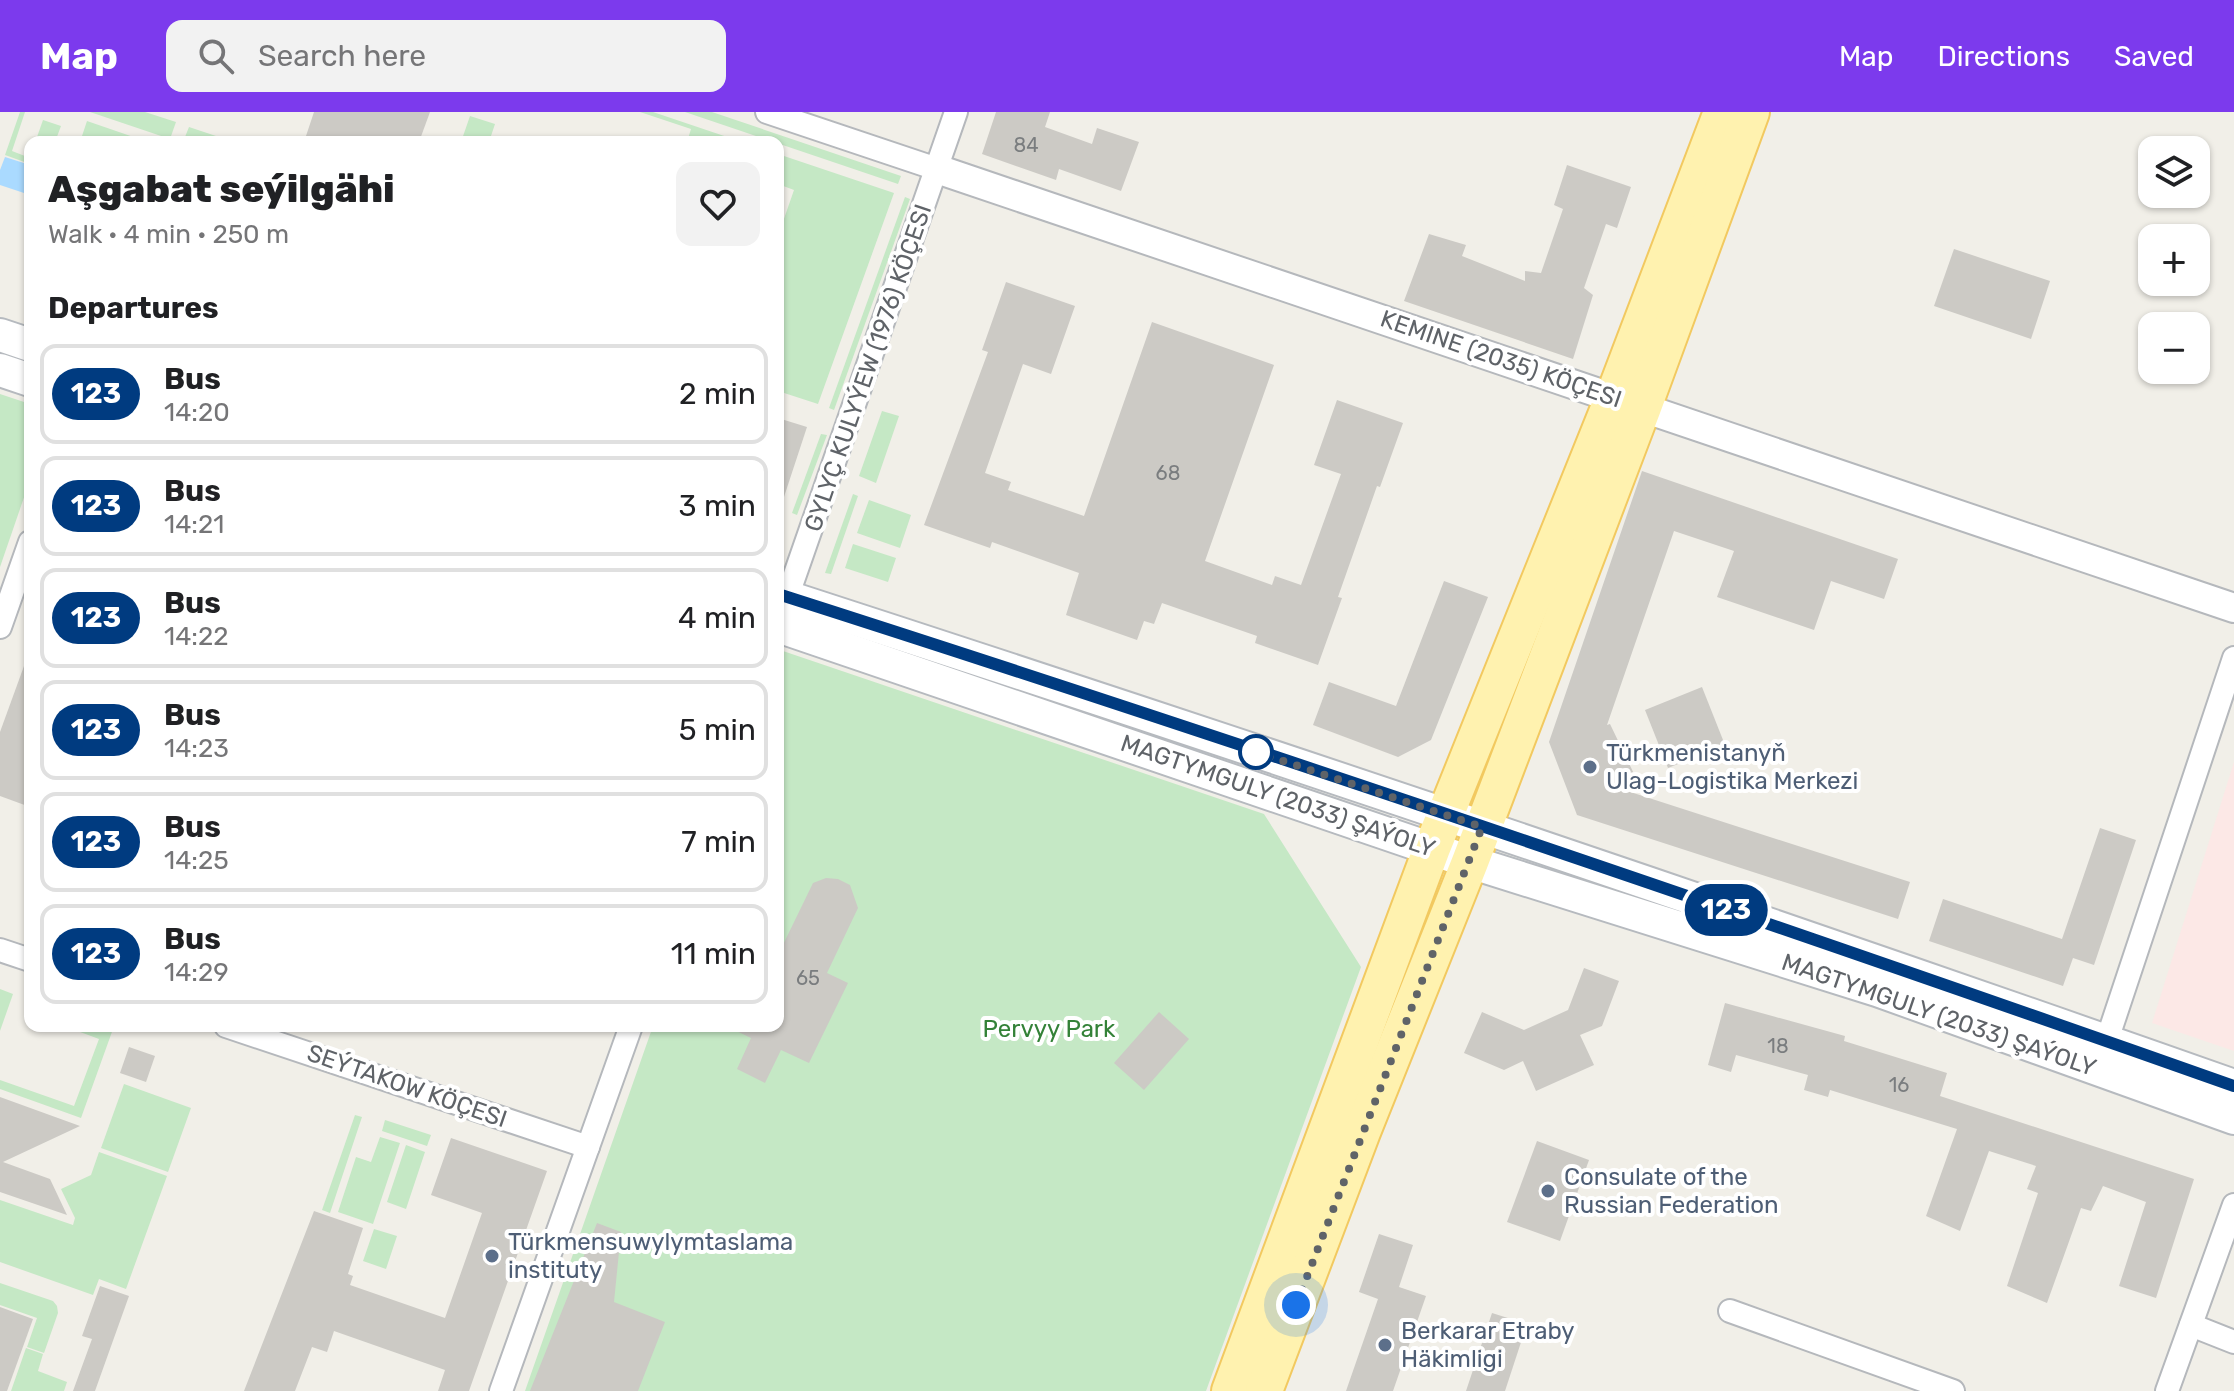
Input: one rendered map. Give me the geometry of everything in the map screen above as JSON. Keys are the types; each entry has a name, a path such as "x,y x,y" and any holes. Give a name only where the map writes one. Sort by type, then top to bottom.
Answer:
{"main road":[{"path":"1264,1391 1362,1132 1470,862 1628,402 1722,112"},
{"path":"1230,1391 1432,848 1628,402 1751,112"},
{"path":"0,335 24,343"},
{"path":"0,370 24,378"},
{"name":"MAGTYMGULY (2033) ŞAÝOLY","path":"784,611 1482,827 2102,1055 2234,1118"},
{"name":"MAGTYMGULY (2033) ŞAÝOLY","path":"784,611 1470,862 1877,990 2102,1055 2234,1086"}],"street":[{"name":"KEMINE (2035) KÖÇESI","path":"767,112 2234,608"},
{"name":"GYLYÇ KULYÝEW (1976) KÖÇESI","path":"784,599 956,112"},
{"path":"0,627 24,559"},
{"path":"2102,1055 2234,658"},
{"path":"0,950 24,958"},
{"name":"SEÝTAKOW KÖÇESI","path":"244,1032 588,1147"},
{"path":"501,1391 629,1032"},
{"path":"2167,1391 2234,1205"},
{"path":"1730,1311 1907,1383 1953,1391"},
{"path":"2191,1325 2234,1342"}],"shaded area":[{"path":"2234,762 2234,1051 2152,1023"}],"green space":[{"path":"20,112 25,112 12,151 24,156 24,162 5,155"},
{"path":"90,112 145,112 176,122 171,136 161,136"},
{"path":"640,112 653,112 724,136 689,136 691,129"},
{"path":"685,112 712,112 783,136 756,136"},
{"path":"470,116 495,124 491,136 463,136"},
{"path":"43,120 61,126 57,136 37,136"},
{"path":"87,121 131,136 82,136"},
{"path":"189,127 216,136 185,136"},
{"path":"784,136 901,176 898,184 784,145"},
{"path":"784,156 894,193 818,404 784,393 784,219 794,190 784,186"},
{"path":"905,197 910,199 834,410 829,408"},
{"path":"0,394 24,402 24,497 0,567"},
{"path":"882,411 899,416 876,483 859,476"},
{"path":"821,434 827,435 797,515 792,513"},
{"path":"853,494 858,496 831,574 825,573"},
{"path":"869,500 911,515 900,548 857,533"},
{"path":"853,544 896,558 888,582 845,568"},
{"name":"Pervyy Park","path":"784,651 1264,814 1361,967 1206,1391 525,1391 651,1032 784,1032"},
{"path":"0,989 13,994 0,1031"},
{"path":"80,1032 112,1032 81,1118 0,1089 0,1080 74,1106 99,1039"},
{"path":"124,1084 191,1108 168,1172 101,1148"},
{"path":"355,1115 362,1117 330,1213 322,1210"},
{"path":"385,1120 431,1135 427,1146 382,1131"},
{"path":"380,1137 400,1143 373,1224 338,1212 356,1157 371,1162"},
{"path":"406,1145 425,1152 406,1209 387,1202"},
{"path":"99,1152 167,1176 126,1289 99,1279 93,1295 0,1262 0,1200 73,1225 75,1218 61,1189 91,1175"},
{"path":"374,1229 397,1236 386,1269 363,1261"},
{"path":"0,1283 53,1301 57,1306 58,1313 44,1353 27,1347 37,1318 0,1305"},
{"path":"26,1348 43,1354 38,1371 67,1382 64,1391 11,1391"}],"water":[{"path":"5,157 24,163 24,193 0,185 0,170"}],"building":[{"path":"314,112 430,112 421,136 306,136"},
{"path":"996,112 1050,112 1045,127 1092,144 1097,128 1139,142 1121,191 1059,169 1056,180 982,154"},
{"path":"1567,165 1631,187 1617,228 1606,224 1584,288 1593,295 1573,359 1404,301 1429,234 1466,245 1462,256 1525,281 1525,271 1541,273 1563,209 1554,205"},
{"path":"1954,249 2050,281 2031,339 1934,306"},
{"path":"1006,282 1075,306 1051,374 1023,364 985,473 1011,482 1008,490 1084,516 1152,322 1274,365 1205,561 1272,585 1275,576 1301,585 1341,474 1314,465 1337,400 1403,423 1338,597 1342,598 1318,665 1255,643 1257,636 1162,603 1154,624 1144,621 1137,640 1066,615 1079,573 992,542 990,548 924,525 988,352 982,350"},
{"path":"784,420 807,427 784,497"},
{"path":"1642,471 1898,559 1884,599 1831,581 1814,630 1717,597 1734,551 1674,531 1607,725 1610,724 1637,780 1618,788 1910,882 1898,919 1577,815 1549,742"},
{"path":"1444,581 1488,597 1431,740 1398,757 1313,725 1329,682 1396,706"},
{"path":"24,666 24,805 0,796 0,732"},
{"path":"1702,687 1725,745 1668,768 1645,710"},
{"path":"2100,828 2136,840 2094,965 2073,958 2063,986 1929,941 1943,899 2062,939"},
{"path":"826,878 850,885 858,908 827,973 848,983 809,1063 781,1050 765,1083 737,1069 751,1038 738,1032 784,1032 784,943 813,883"},
{"path":"1584,968 1619,981 1602,1026 1580,1035 1594,1065 1536,1091 1523,1061 1504,1070 1464,1053 1482,1012 1524,1030 1568,1010"},
{"path":"1725,1003 1845,1036 1844,1041 1947,1073 1940,1096 2194,1179 2156,1298 2119,1286 2146,1202 2103,1186 2091,1211 2081,1208 2047,1303 2007,1286 2038,1193 2027,1189 2036,1166 1989,1151 1960,1231 1926,1216 1957,1129 1830,1090 1828,1097 1804,1090 1808,1075 1736,1055 1731,1072 1708,1065"},
{"path":"1159,1012 1189,1039 1144,1090 1114,1063"},
{"path":"129,1047 155,1056 146,1082 120,1073"},
{"path":"0,1097 80,1126 3,1162 50,1179 67,1215 0,1192"},
{"name":"Türkmensuwylymtaslama instituty","path":"451,1138 547,1171 469,1391 438,1391 445,1370 334,1331 327,1352 312,1347 295,1391 244,1391 314,1211 363,1228 348,1274 353,1276 350,1285 445,1318 482,1213 431,1195"},
{"name":"Consulate of the Russian Federation","path":"1537,1141 1589,1160 1560,1241 1507,1222"},
{"path":"597,1223 621,1232 614,1302 665,1322 638,1391 530,1391"},
{"name":"Berkarar Etraby Häkimligi","path":"1379,1234 1413,1245 1399,1287 1426,1296 1393,1391 1346,1391 1378,1299 1359,1292"},
{"path":"100,1286 129,1296 95,1391 73,1391 92,1339 82,1336"},
{"path":"0,1307 33,1319 7,1391 0,1391"},
{"path":"1492,1313 1527,1324 1505,1391 1466,1391"}],"bus line":[{"name":"123","path":"784,596 1464,821 2234,1086"}],"place":[{"name":"Türkmenistanyň Ulag-Logistika Merkezi","path":"1590,767"},
{"name":"Consulate of the Russian Federation","path":"1548,1191"},
{"name":"Türkmensuwylymtaslama instituty","path":"492,1256"},
{"name":"Berkarar Etraby Häkimligi","path":"1385,1345"}],"route":[{"path":"1256,752 1482,827 1296,1305"}]}
